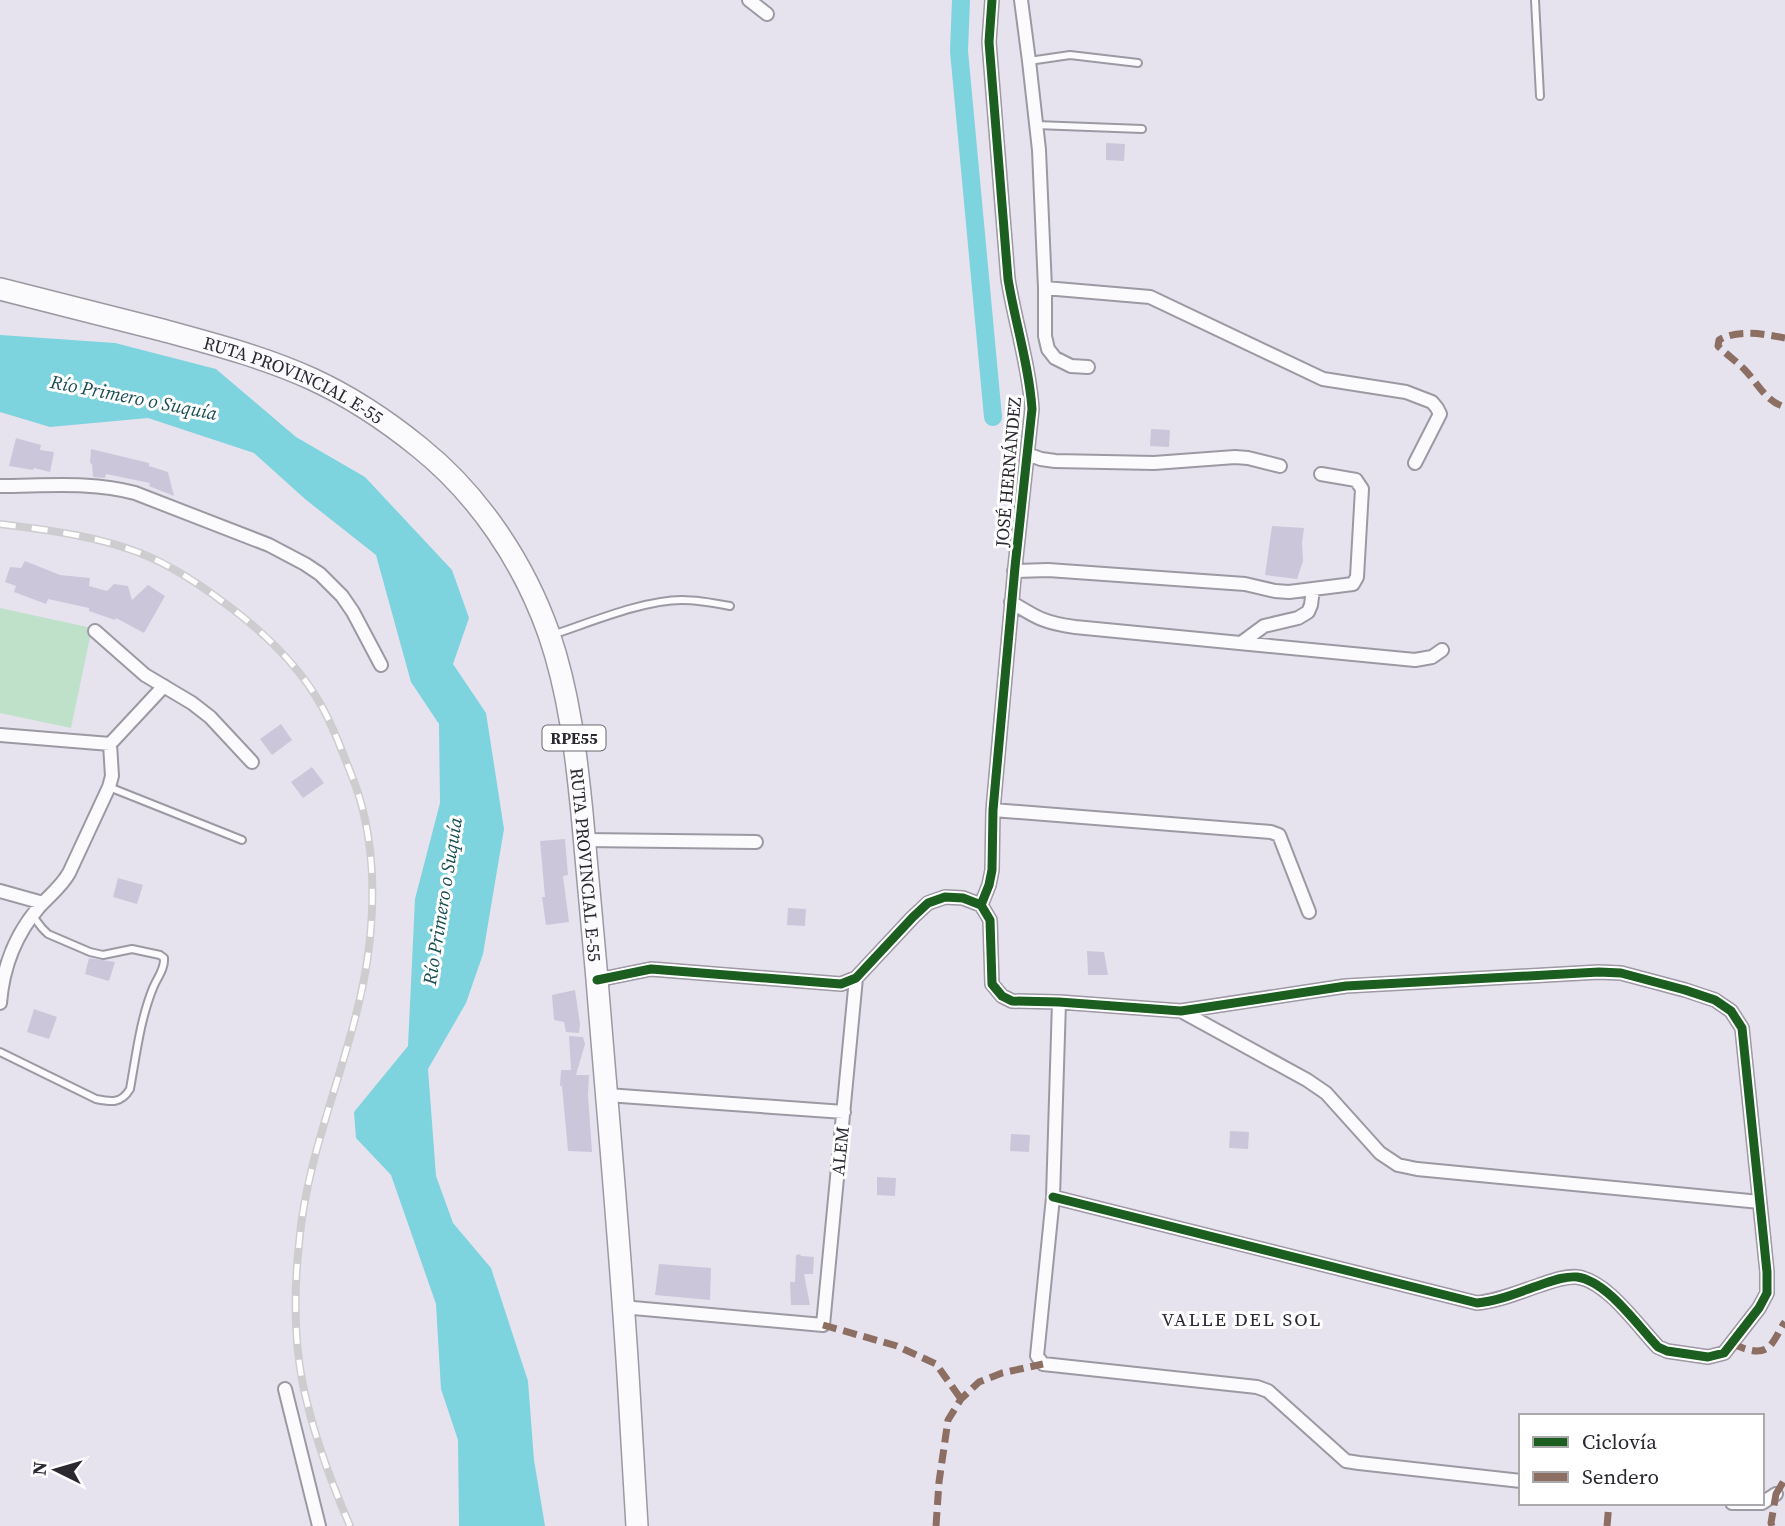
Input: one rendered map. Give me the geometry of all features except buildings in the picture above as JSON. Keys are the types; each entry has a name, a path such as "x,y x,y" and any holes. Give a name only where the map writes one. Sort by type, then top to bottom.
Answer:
{"main road":[{"name":"RUTA PROVINCIAL E-55","path":"0,289 239,351 316,381 368,410 429,456 466,491 530,587 550,635 572,723 607,1096 629,1390 636,1526"}],"street":[{"path":"749,0 767,14"},
{"name":"JOSÉ HERNÁNDEZ","path":"981,905 992,870 993,810 1011,602 1032,409 1031,387 1009,278 989,42 992,0"},
{"path":"1021,0 1040,150 1045,336 1048,349 1055,358 1071,366 1088,367"},
{"path":"1045,288 1150,297 1323,379 1375,386 1417,395 1432,402 1440,414 1415,463"},
{"path":"1027,453 1055,461 1142,463 1235,457 1280,466"},
{"path":"1014,571 1048,570 1245,584 1289,592 1353,584 1357,577 1362,489 1356,480 1321,474"},
{"path":"0,486 95,486 122,489 286,553 320,574 342,596 381,665"},
{"path":"1241,643 1264,626 1298,618 1308,612 1313,589"},
{"path":"1011,602 1039,620 1055,624 1415,660 1433,657 1442,650"},
{"path":"95,631 145,675 192,703 209,717 252,762"},
{"path":"0,1003 3,976 10,951 32,915 69,873 109,787 110,744 164,686"},
{"path":"0,735 110,744"},
{"path":"993,810 1271,832 1279,835 1308,912"},
{"path":"585,840 756,842"},
{"path":"0,891 43,903"},
{"path":"597,980 651,969 841,984 856,978 928,904 945,897 963,898 981,905 990,920 992,984 1002,996 1012,1001 1181,1011 1346,986 1574,972 1621,973 1685,990 1715,1000 1731,1012 1742,1028 1767,1293 1759,1308 1724,1353 1708,1357 1667,1352 1658,1347 1605,1289 1592,1281 1575,1277 1558,1279 1492,1301 1477,1303 1053,1197"},
{"name":"ALEM","path":"622,1307 823,1325 856,978"},
{"path":"1059,1002 1053,1197 1037,1356 1043,1364 1257,1387 1268,1391 1346,1461 1519,1481"},
{"path":"1181,1011 1326,1093 1380,1153 1398,1165 1760,1202"},
{"path":"607,1096 844,1112"},
{"path":"285,1389 319,1526"},
{"path":"1764,1502 1776,1494"}],"lane":[{"path":"1535,0 1539,96"},
{"path":"1030,61 1070,55 1138,63"},
{"path":"1037,125 1142,129"},
{"path":"550,635 646,605 679,600 730,606"},
{"path":"109,787 242,841"},
{"path":"0,1052 96,1099 120,1101 130,1089 145,1010 165,964 160,955 132,950 103,955 90,952 48,934 32,915"}],"green space":[{"path":"0,608 92,628 71,728 0,713"}],"water":[{"name":"Río Primero o Suquía","path":"0,335 115,343 216,369 296,437 365,477 452,570 469,618 453,664 486,713 504,829 483,954 466,1003 428,1069 436,1176 453,1223 491,1268 528,1381 534,1460 545,1526 459,1526 458,1440 441,1389 436,1304 391,1175 356,1138 354,1112 408,1046 415,899 440,803 439,724 411,682 376,555 305,499 254,453 148,418 50,427 0,412"}],"waterway":[{"path":"961,0 959,51 993,417"}],"railway":[{"path":"0,524 73,535 128,548 174,569 219,599 262,634 288,660 311,689 327,717 356,786 371,858 370,942 360,998 311,1173 296,1279 296,1333 303,1385 323,1457 350,1526"}],"marked path":[{"path":"1785,338 1734,334 1719,340 1718,346 1744,369 1767,396 1785,407"},
{"path":"1732,1344 1754,1351 1764,1350 1773,1342 1785,1322"},
{"path":"823,1325 897,1346 936,1364 961,1399"},
{"path":"936,1526 948,1420 961,1399 979,1382 1002,1373 1043,1364"},
{"path":"1776,1494 1785,1479"},
{"path":"1772,1526 1776,1494 1785,1496"},
{"path":"1607,1526 1609,1505"}],"cycle path":[{"path":"981,905 992,870 993,810 1032,409 1008,279 989,42 992,0"},
{"path":"597,980 651,969 841,984 856,978 928,903 945,897 963,898 981,905 990,920 992,984 1002,996 1012,1001 1181,1011 1346,986 1599,972 1621,973 1685,990 1715,1000 1731,1011 1742,1028 1767,1293 1759,1308 1724,1353 1708,1357 1667,1351 1658,1347 1610,1295 1588,1280 1577,1277 1558,1279 1477,1303 1053,1197"}],"district":[{"name":"VALLE DEL SOL","path":"1242,1319"}]}
